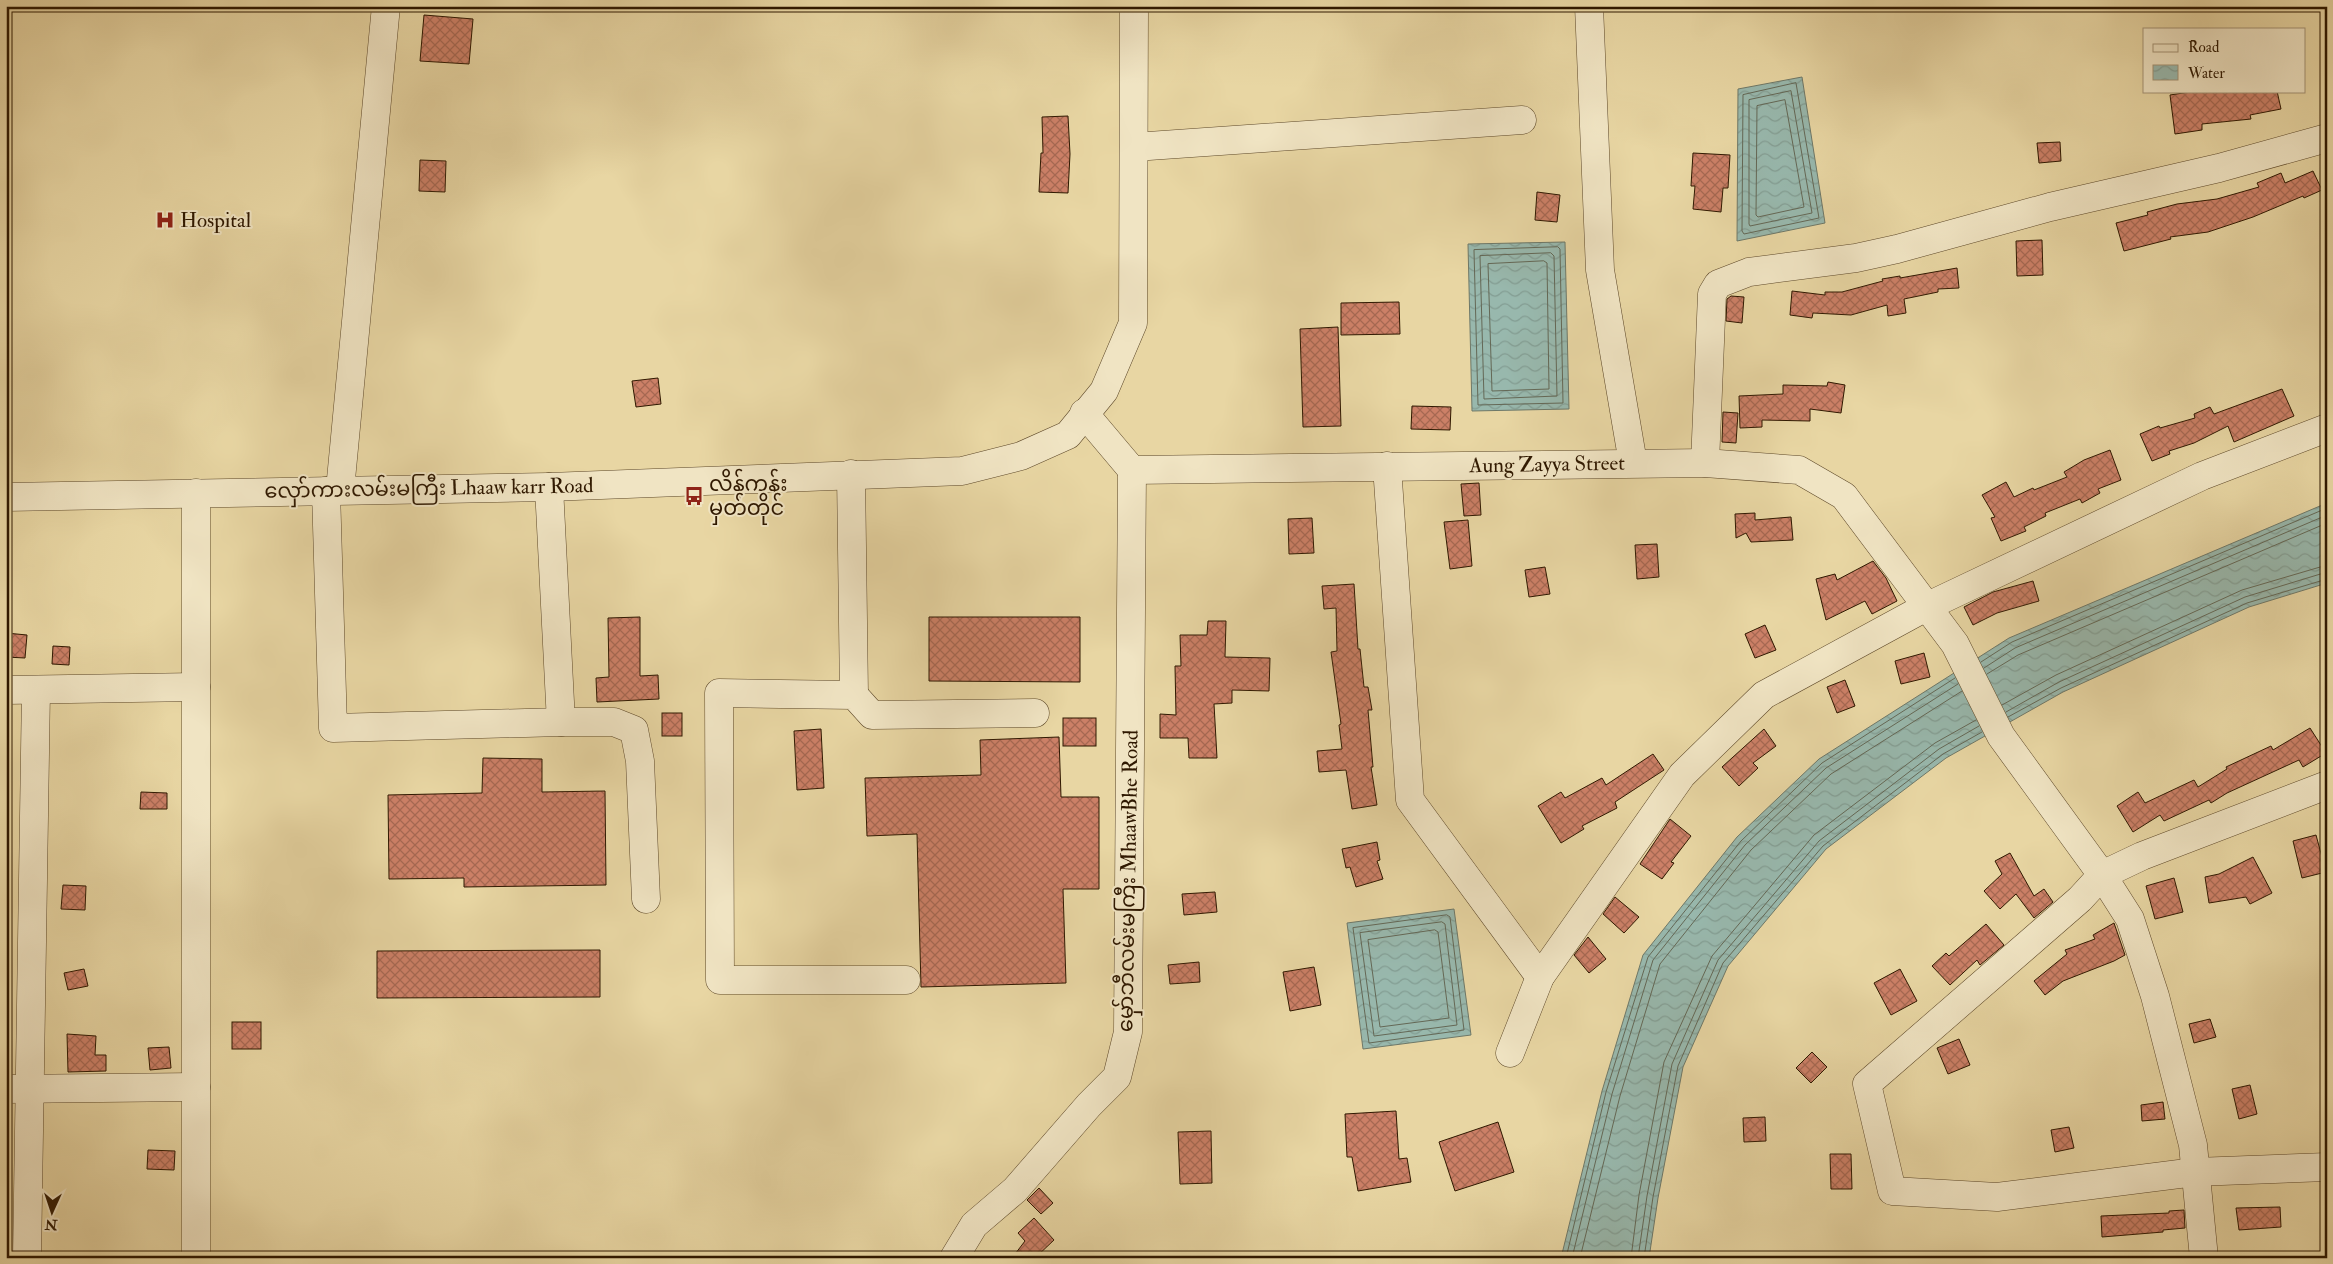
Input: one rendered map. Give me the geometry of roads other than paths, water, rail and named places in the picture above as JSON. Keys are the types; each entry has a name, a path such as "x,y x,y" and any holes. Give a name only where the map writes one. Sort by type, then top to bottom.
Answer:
{"street":[{"path":"386,6 333,490 333,728 614,722 634,730 640,761 646,899"},
{"path":"1132,470 1084,413 1104,391 1133,323 1134,6"},
{"path":"1589,6 1600,270 1633,463"},
{"path":"1134,147 1522,120"},
{"path":"1705,463 1712,294 1718,284 1749,272 1856,258 1898,249 2050,207 2218,168 2327,138"},
{"name":"လှော်ကားလမ်းမကြီး Lhaaw karr Road","path":"6,497 549,487 962,471 1021,456 1068,435 1084,413"},
{"path":"1510,1053 1540,976 1682,775 1764,694 1926,607 2202,476 2327,428"},
{"name":"Aung Zayya Street","path":"1132,470 1705,463 1799,470 1844,496 1955,644 2001,736 2102,875 2130,919 2155,996 2194,1144 2204,1258"},
{"path":"1387,466 1410,800 1540,976"},
{"name":"မှော်ဘီလမ်းမကြီး MhaawBhe Road","path":"954,1258 974,1224 1015,1190 1082,1113 1117,1077 1128,1032 1132,470"},
{"path":"851,474 854,695 872,715 1035,713"},
{"path":"549,487 561,722"},
{"path":"196,493 196,1258"},
{"path":"6,690 196,687"},
{"path":"27,1258 18,1089 36,690"},
{"path":"854,695 719,693 720,980 906,980"},
{"path":"2327,785 2172,844 2102,875 2080,899 1868,1084 1892,1191 1997,1197 2195,1172 2327,1167"},
{"path":"18,1089 196,1086"}],"water":[{"path":"1802,77 1825,223 1737,241 1738,89"},
{"path":"1565,242 1569,409 1472,411 1468,244"},
{"path":"2327,503 2327,583 2249,607 2063,692 1946,758 1826,849 1728,966 1683,1067 1658,1198 1649,1258 1561,1258 1602,1091 1643,955 1737,837 1819,759 2009,638"},
{"path":"1454,909 1471,1035 1363,1049 1347,923"}],"place":[{"name":"Hospital","path":"165,220"},
{"name":"လိန်ကုန်း မှတ်တိုင်","path":"694,496"}]}
